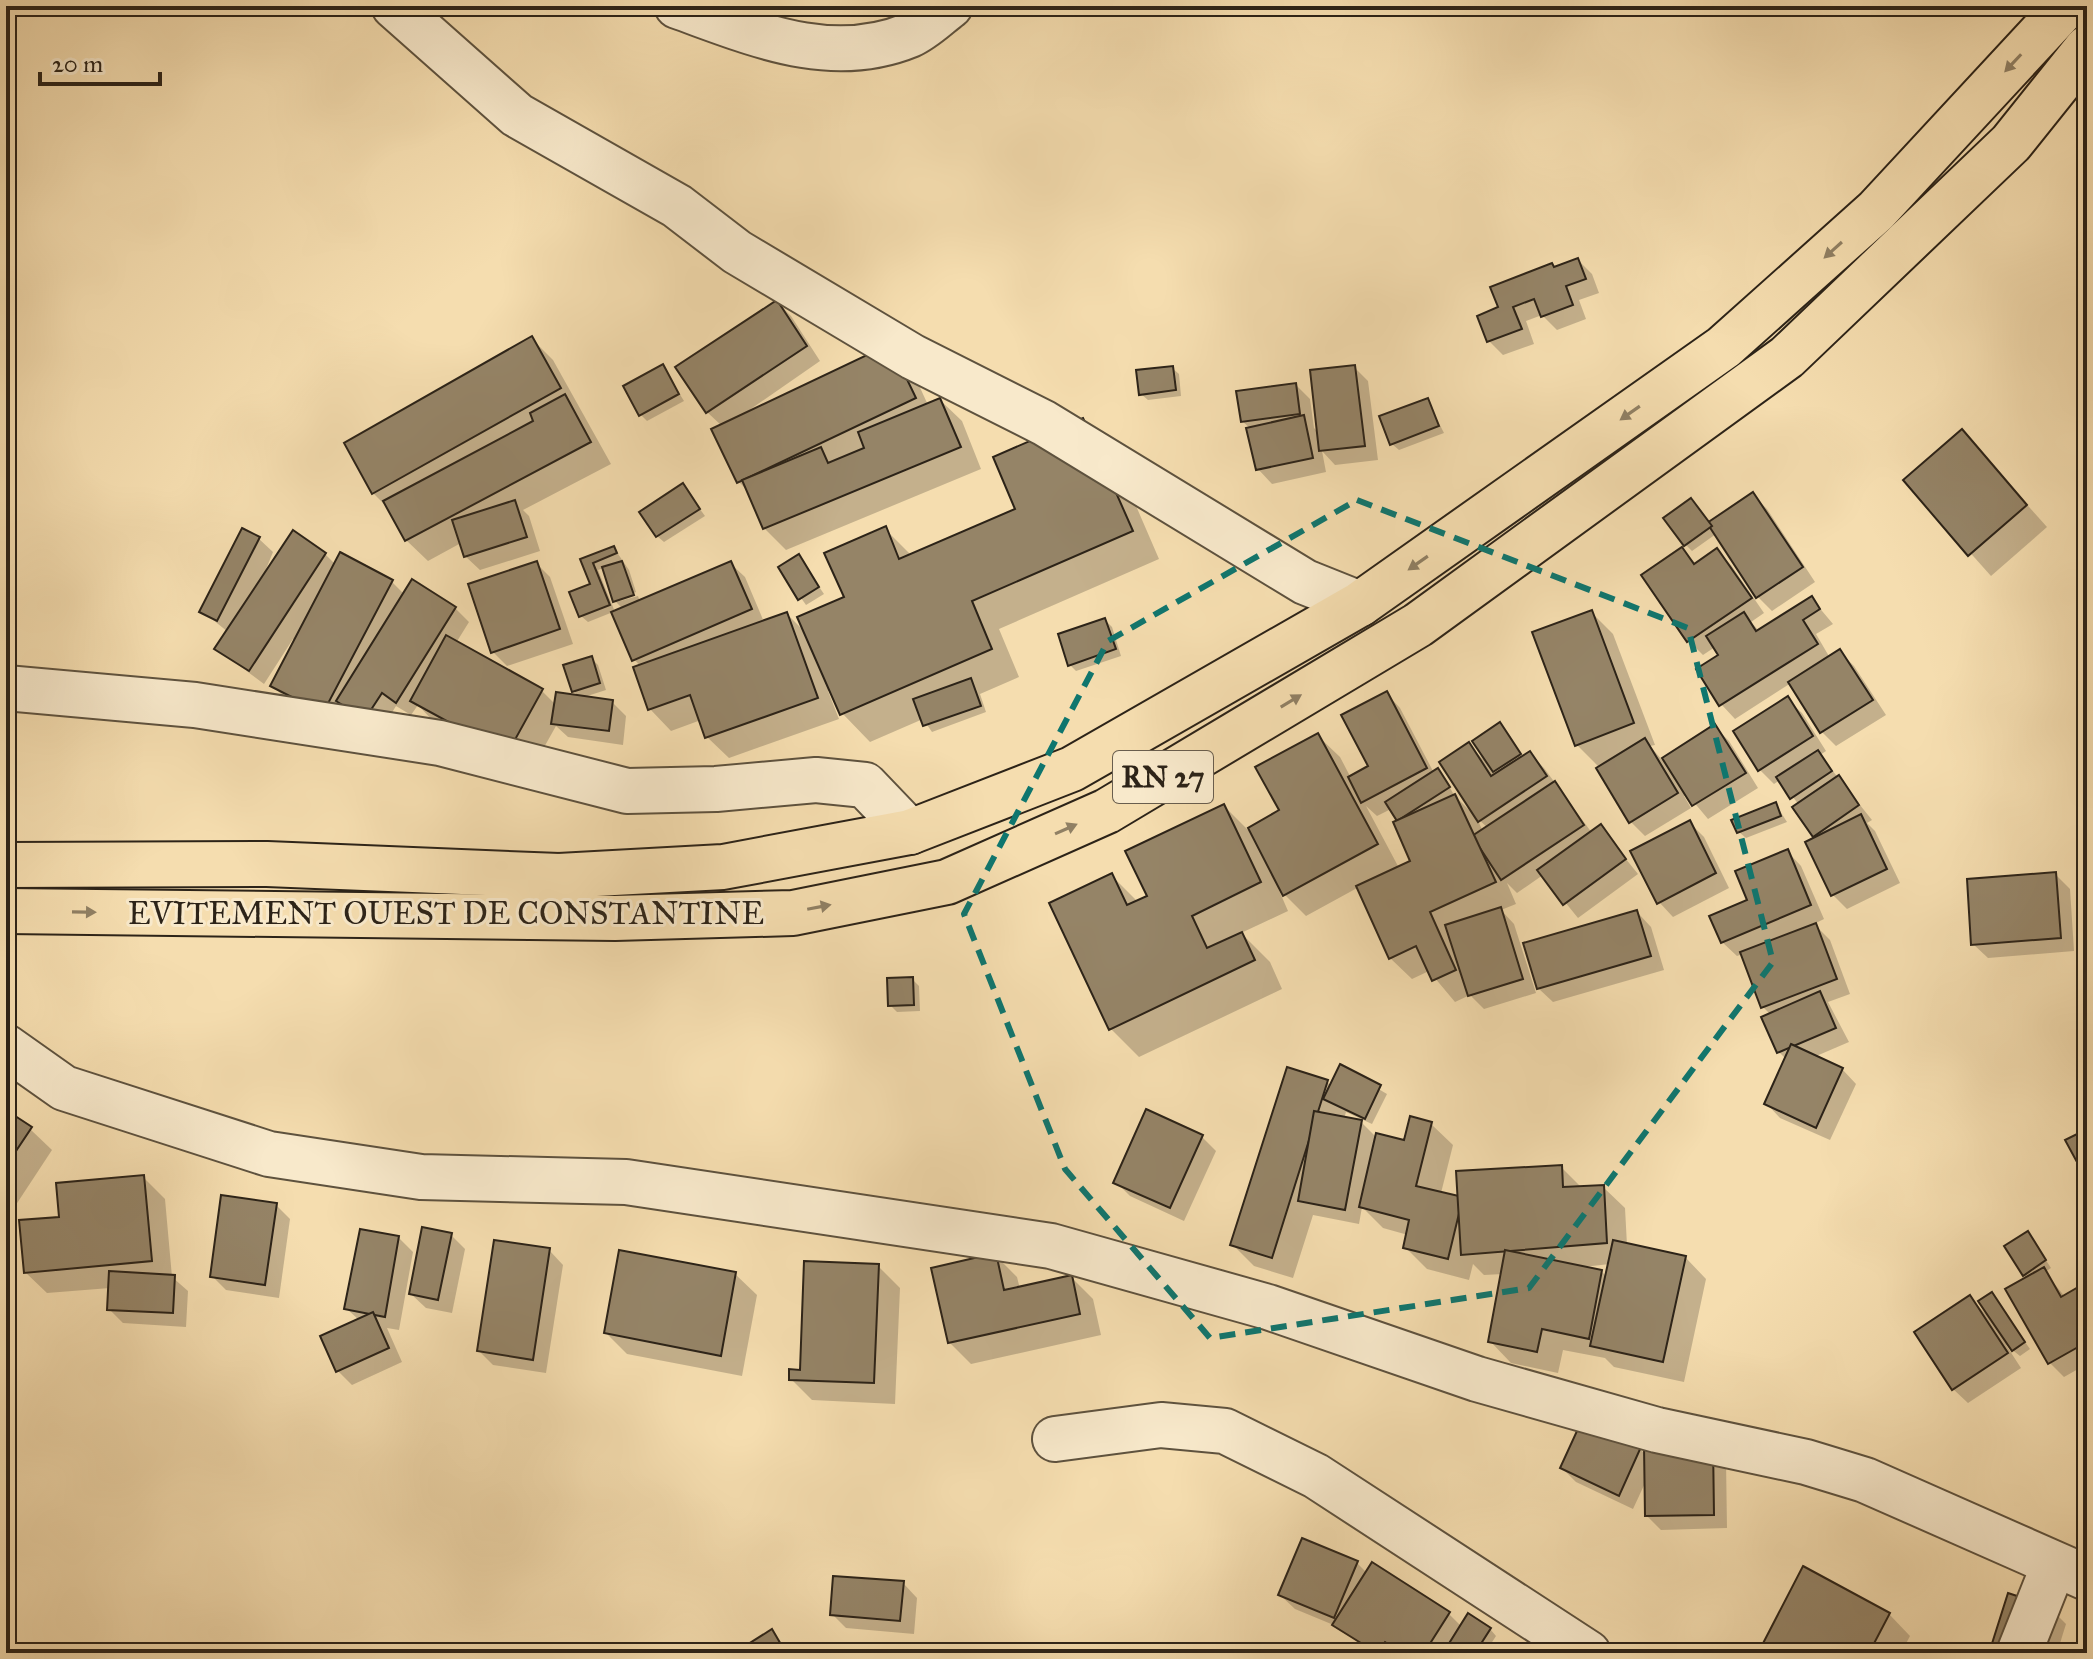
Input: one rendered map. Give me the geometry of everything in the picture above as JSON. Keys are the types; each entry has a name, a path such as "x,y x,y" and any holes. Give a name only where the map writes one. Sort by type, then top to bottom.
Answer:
{"highway":[{"name":"EVITEMENT OUEST DE CONSTANTINE","path":"6,865 267,864 559,876 723,867 910,832 1072,769 1360,604 1724,347 1876,211 2066,6"},
{"name":"EVITEMENT OUEST DE CONSTANTINE","path":"6,911 645,918 793,913 947,882 1107,811 1418,625 1787,357 2011,143 2087,48"}],"street":[{"path":"394,6 517,115 677,206 737,252 913,357 1044,423 1305,582 1360,604"},
{"path":"677,6 781,42 859,50 913,34 950,6"},
{"path":"6,688 195,705 440,743 627,791 716,789 816,780 865,785 910,832"},
{"path":"6,1047 64,1088 269,1154 421,1177 626,1182 1051,1246 1268,1307 1492,1383 1657,1430 1806,1462 1865,1480 2070,1571 2019,1653"},
{"path":"1055,1439 1161,1425 1225,1431 1316,1476 1588,1653"}],"highlighted area":[{"path":"1357,500 1688,628 1773,962 1529,1288 1210,1338 1065,1169 964,914 1108,641"}],"building":[{"path":"1578,258 1586,279 1566,286 1573,305 1541,317 1534,299 1513,307 1522,329 1487,342 1477,316 1498,307 1490,287 1552,263 1554,267"},
{"path":"777,300 807,346 706,413 675,367"},
{"path":"532,336 561,388 372,494 344,443"},
{"path":"890,344 916,398 737,483 711,429"},
{"path":"663,364 679,394 639,416 623,386"},
{"path":"1355,365 1365,446 1319,451 1310,370"},
{"path":"1173,366 1176,390 1139,395 1136,370"},
{"path":"1296,383 1300,414 1241,422 1236,391"},
{"path":"565,394 591,442 405,541 383,501 533,421 530,413"},
{"path":"940,398 961,447 763,529 742,480 821,447 828,463 864,448 858,432"},
{"path":"1428,398 1439,426 1390,445 1379,416"},
{"path":"1304,415 1313,458 1256,470 1246,428"},
{"path":"1083,418 1133,531 972,601 992,649 840,715 797,617 844,597 824,553 886,526 899,559 1015,509 993,457"},
{"path":"1962,429 2027,505 1968,556 1903,480"},
{"path":"683,483 700,509 656,537 639,512"},
{"path":"1753,492 1803,567 1756,598 1707,523"},
{"path":"1691,498 1712,526 1684,546 1663,518"},
{"path":"515,500 527,537 464,557 452,520"},
{"path":"242,528 260,537 217,621 199,612"},
{"path":"293,530 326,553 249,671 214,649"},
{"path":"614,546 617,553 593,563 610,605 579,617 569,592 590,584 580,559"},
{"path":"1682,547 1694,564 1717,548 1752,598 1687,642 1641,575"},
{"path":"340,552 393,580 323,713 270,686"},
{"path":"799,554 819,587 798,600 778,567"},
{"path":"537,561 560,629 491,653 468,584"},
{"path":"622,561 634,595 613,602 602,567"},
{"path":"731,561 752,609 632,661 611,612"},
{"path":"412,579 456,607 396,703 382,693 365,719 336,701"},
{"path":"1812,596 1820,609 1803,620 1818,644 1719,706 1696,669 1718,655 1706,636 1744,612 1756,631"},
{"path":"1592,610 1634,723 1575,746 1532,632"},
{"path":"787,612 818,698 705,738 690,695 648,710 633,667"},
{"path":"1105,618 1116,649 1068,666 1058,634"},
{"path":"446,635 543,689 507,754 410,701"},
{"path":"1840,649 1873,700 1820,733 1788,682"},
{"path":"592,656 600,683 572,692 563,665"},
{"path":"971,678 981,706 923,726 913,699"},
{"path":"1387,691 1427,768 1361,803 1348,777 1368,766 1341,715"},
{"path":"556,692 613,700 609,731 551,724"},
{"path":"1788,696 1813,736 1758,771 1733,731"},
{"path":"1500,722 1521,754 1493,772 1472,741"},
{"path":"1715,724 1746,773 1692,806 1662,758"},
{"path":"1318,733 1378,844 1283,896 1248,828 1279,810 1255,767"},
{"path":"1645,738 1678,793 1629,823 1596,768"},
{"path":"1469,742 1491,776 1530,751 1547,776 1478,822 1439,762"},
{"path":"1818,750 1832,771 1790,799 1776,777"},
{"path":"1438,768 1450,787 1397,821 1385,802"},
{"path":"1839,775 1859,805 1813,837 1792,807"},
{"path":"1555,781 1584,825 1501,880 1472,836"},
{"path":"1455,794 1496,882 1430,912 1456,970 1432,981 1416,946 1389,959 1356,886 1410,861 1393,822"},
{"path":"1776,802 1781,816 1737,833 1731,820"},
{"path":"1224,804 1261,882 1192,916 1207,948 1242,932 1255,960 1109,1030 1049,903 1112,873 1127,905 1147,896 1125,851"},
{"path":"1861,814 1887,869 1831,896 1805,842"},
{"path":"1690,820 1716,873 1657,904 1630,851"},
{"path":"1601,824 1626,859 1563,905 1537,870"},
{"path":"1788,849 1811,905 1721,943 1709,916 1747,900 1735,871"},
{"path":"2056,872 2061,938 1971,945 1967,879"},
{"path":"1501,907 1523,979 1468,996 1445,925"},
{"path":"1637,910 1651,956 1537,989 1523,943"},
{"path":"1816,923 1837,979 1761,1008 1740,952"},
{"path":"913,977 914,1005 888,1006 887,978"},
{"path":"1820,991 1836,1028 1777,1053 1761,1017"},
{"path":"1791,1044 1843,1068 1816,1128 1764,1104"},
{"path":"1340,1064 1381,1085 1365,1119 1323,1099"},
{"path":"1287,1067 1328,1080 1272,1258 1230,1245"},
{"path":"1146,1109 1203,1135 1170,1208 1113,1183"},
{"path":"6,1110 32,1127 6,1166"},
{"path":"1314,1111 1362,1120 1345,1210 1298,1201"},
{"path":"1410,1116 1432,1122 1416,1186 1463,1197 1448,1259 1403,1248 1409,1220 1359,1207 1376,1133 1404,1140"},
{"path":"2087,1129 2087,1159 2078,1164 2065,1140"},
{"path":"1562,1165 1563,1187 1604,1185 1607,1243 1461,1255 1456,1171"},
{"path":"144,1175 152,1261 24,1273 19,1220 59,1217 56,1183"},
{"path":"221,1195 277,1203 265,1285 210,1277"},
{"path":"422,1227 452,1233 438,1300 409,1294"},
{"path":"360,1229 399,1236 385,1317 344,1309"},
{"path":"2028,1231 2046,1260 2023,1276 2004,1246"},
{"path":"494,1240 550,1248 533,1360 477,1351"},
{"path":"1613,1240 1686,1256 1663,1362 1590,1346"},
{"path":"619,1250 736,1272 721,1356 604,1333"},
{"path":"1505,1250 1602,1270 1589,1339 1542,1329 1537,1352 1488,1342"},
{"path":"996,1253 1004,1290 1072,1275 1080,1314 948,1343 931,1268"},
{"path":"804,1261 879,1264 874,1383 789,1380 789,1369 800,1370"},
{"path":"2044,1267 2061,1297 2087,1282 2087,1342 2048,1364 2005,1289"},
{"path":"109,1271 175,1275 173,1313 107,1310"},
{"path":"1992,1292 2025,1342 2012,1351 1978,1301"},
{"path":"1970,1295 2008,1353 1952,1390 1914,1332"},
{"path":"373,1312 389,1348 336,1372 320,1336"},
{"path":"1582,1420 1641,1447 1619,1496 1560,1468"},
{"path":"1713,1443 1714,1515 1645,1516 1644,1445"},
{"path":"1302,1538 1358,1561 1334,1618 1278,1595"},
{"path":"1372,1562 1450,1612 1424,1653 1402,1653 1385,1642 1377,1653 1332,1625"},
{"path":"1803,1566 1890,1613 1869,1653 1758,1653"},
{"path":"833,1576 904,1581 900,1621 830,1615"},
{"path":"2008,1593 2053,1608 2039,1653 1989,1653"},
{"path":"1468,1613 1491,1628 1475,1653 1443,1653"},
{"path":"772,1629 786,1653 734,1653"},
{"path":"835,1643 927,1653 834,1653"}]}
